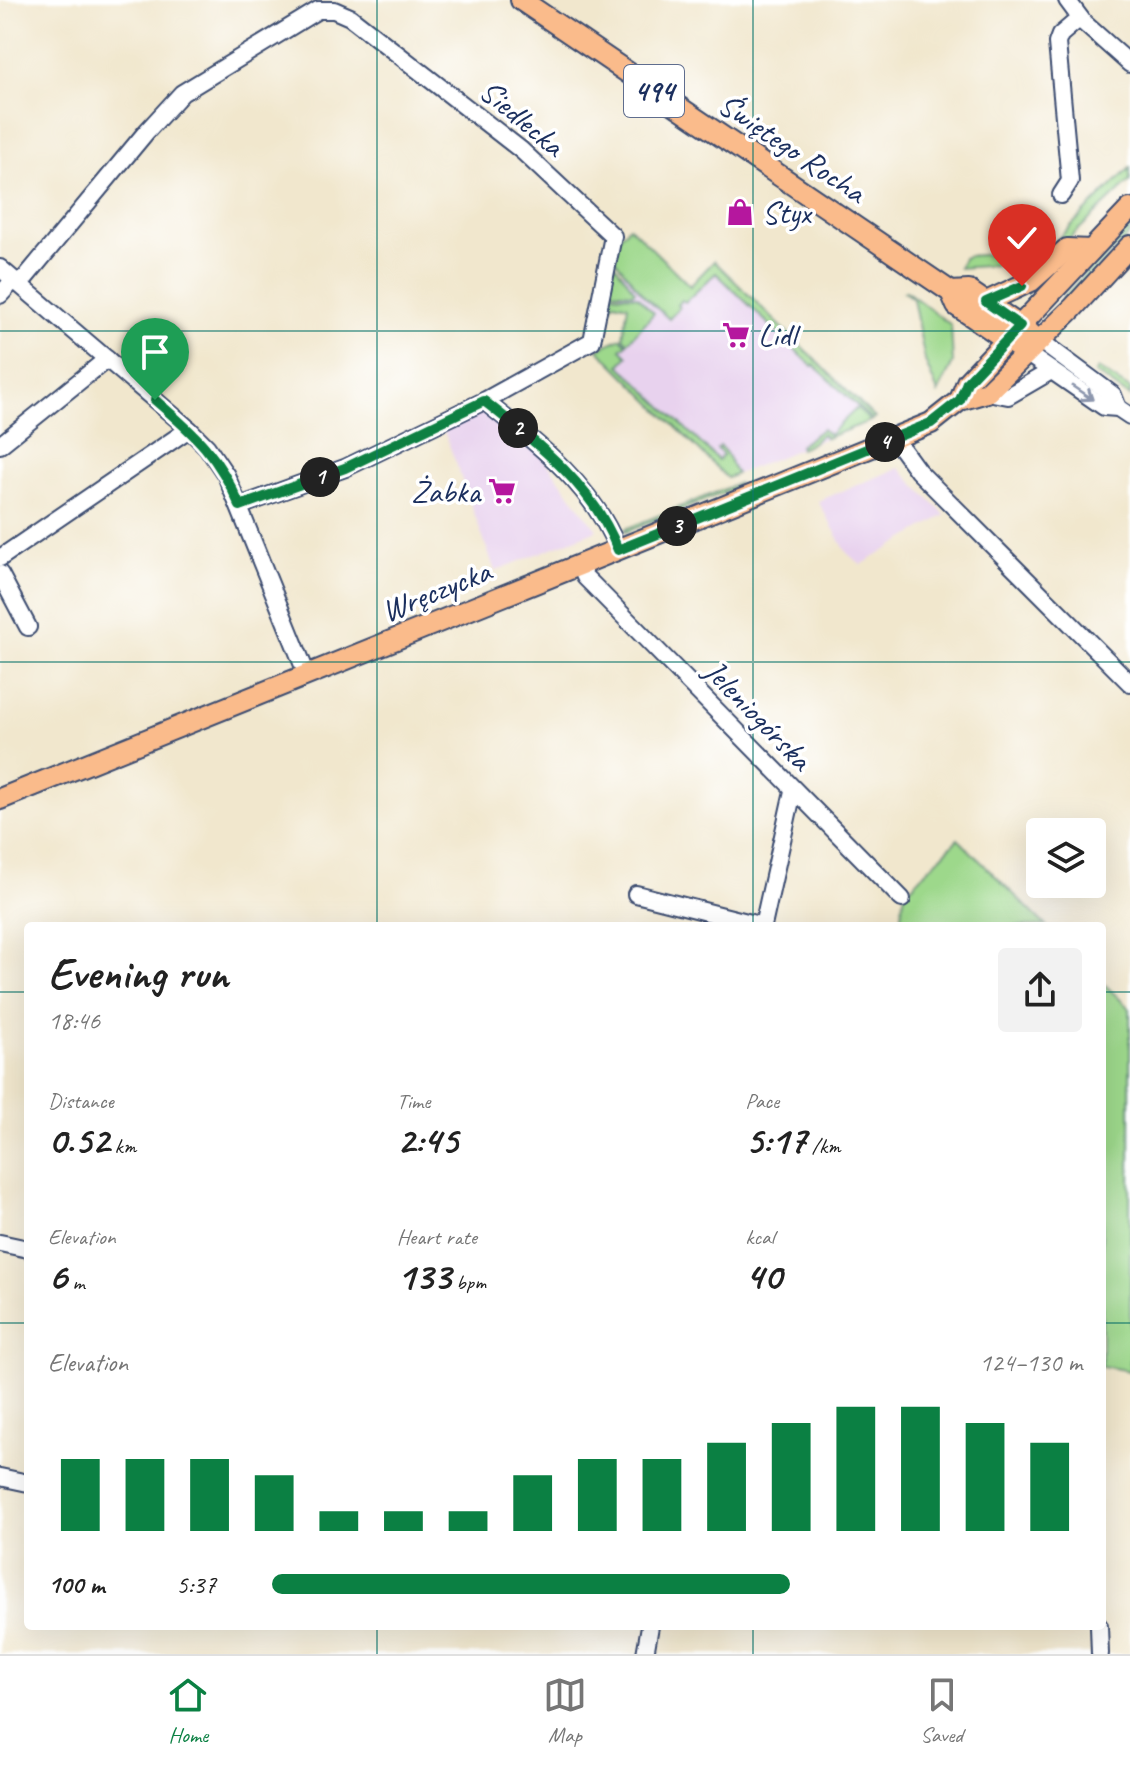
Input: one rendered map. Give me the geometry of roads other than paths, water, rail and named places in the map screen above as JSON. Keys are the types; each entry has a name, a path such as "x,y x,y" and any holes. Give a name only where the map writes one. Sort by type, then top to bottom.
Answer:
{"main road":[{"name":"Świętego Rocha","path":"521,0 951,292 957,306 1014,333 1033,347"},
{"name":"Wręczycka","path":"960,400 967,382 1130,209"},
{"name":"Wręczycka","path":"0,799 931,423 960,400 987,392 1073,308 1130,246"},
{"path":"986,302 1031,281 1067,249 1091,250"},
{"name":"Świętego Rocha","path":"951,292 969,291 986,302 1014,333"}],"street":[{"path":"1067,0 1080,18 1130,64"},
{"name":"Siedlecka","path":"17,282 182,93 318,10 334,10 350,17 521,150 613,236 592,341 484,401 345,468 240,506"},
{"path":"1061,195 1070,181 1057,43 1060,35 1080,18"},
{"path":"0,268 189,429 217,459 240,506 307,675"},
{"path":"0,295 17,282"},
{"name":"Świętego Rocha","path":"1033,347 1051,371 1104,407 1124,412"},
{"name":"Świętego Rocha","path":"1033,347 1113,395 1124,412"},
{"path":"0,445 107,359"},
{"path":"987,392 1008,396 1051,371"},
{"path":"484,401 543,447 600,513 618,550"},
{"path":"0,558 189,429"},
{"path":"894,438 918,471 1130,683"},
{"name":"Jeleniogórska","path":"580,565 585,577 902,899"},
{"path":"0,574 28,627"},
{"path":"764,922 793,791"},
{"path":"636,894 747,922"},
{"path":"0,1243 24,1248"},
{"path":"0,1477 24,1482"},
{"path":"645,1654 649,1630"},
{"path":"1099,1630 1100,1654"}],"place":[{"name":"Styx","path":"740,212"},
{"name":"Lidl","path":"736,335"},
{"name":"Żabka","path":"502,491"}]}
